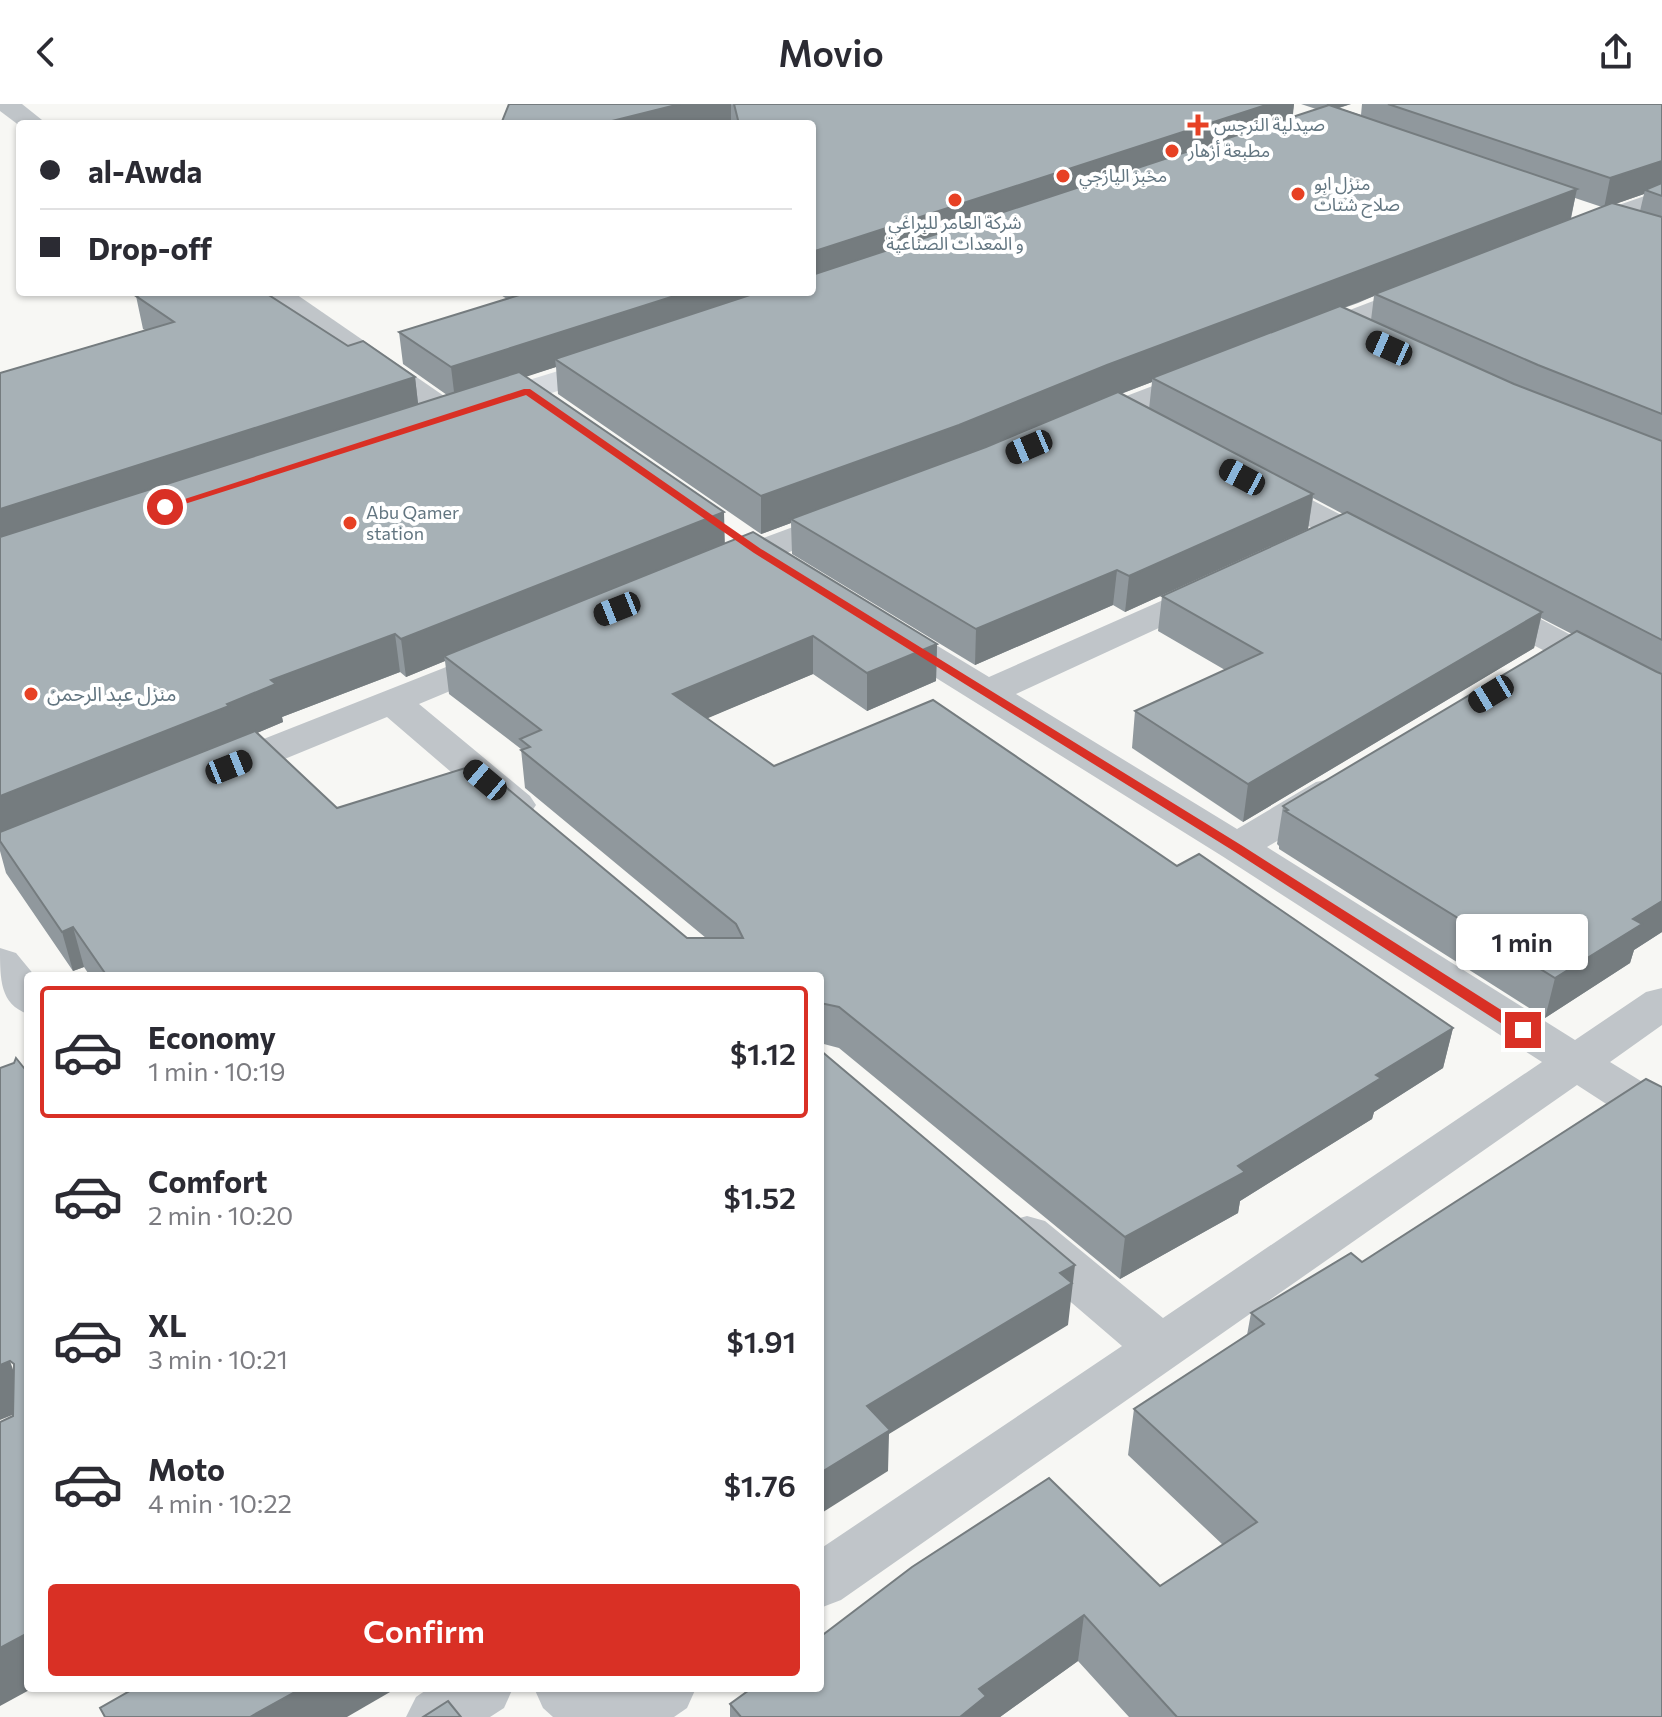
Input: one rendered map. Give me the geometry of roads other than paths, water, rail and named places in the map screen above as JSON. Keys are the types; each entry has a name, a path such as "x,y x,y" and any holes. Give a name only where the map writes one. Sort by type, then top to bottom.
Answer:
{"main road":[{"path":"418,424 647,351"}],"street":[{"path":"6,104 28,120"},
{"path":"1548,241 1662,198"},
{"path":"1561,204 1648,235"},
{"path":"1278,347 1464,274"},
{"path":"280,296 449,414"},
{"path":"1337,325 1379,344"},
{"path":"1058,434 1234,365"},
{"path":"527,391 565,418"},
{"path":"1116,410 1156,431"},
{"path":"1236,473 1412,567"},
{"path":"684,581 871,508"},
{"path":"719,525 798,576"},
{"path":"1299,550 1342,530"},
{"path":"986,693 1242,576"},
{"path":"1455,589 1662,698"},
{"path":"852,610 1237,847 1662,1117"},
{"path":"186,784 538,641"},
{"path":"1527,672 1567,648"},
{"path":"392,701 549,834"},
{"path":"1237,847 1356,776"},
{"path":"0,963 24,994"},
{"path":"824,1579 1662,1003"},
{"path":"992,1205 1163,1349"},
{"path":"438,1717 476,1692"},
{"path":"570,1692 598,1717"},
{"path":"622,1717 659,1692"}],"place":[{"name":"صيدلية النرجس","path":"1198,125"},
{"name":"مطبعة أزهار","path":"1172,151"},
{"name":"مخبز اليازجي","path":"1063,176"},
{"name":"منزل ابو صلاح شتات","path":"1298,194"},
{"name":"شركة العامر للبراغي و المعدات الصناعية","path":"955,200"},
{"name":"Abu Qamer station","path":"350,523"},
{"name":"منزل عبد الرحمن","path":"31,694"}]}
